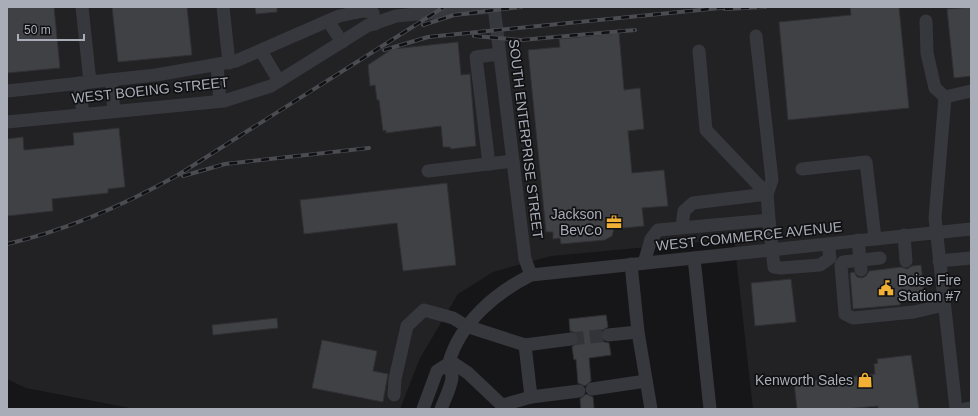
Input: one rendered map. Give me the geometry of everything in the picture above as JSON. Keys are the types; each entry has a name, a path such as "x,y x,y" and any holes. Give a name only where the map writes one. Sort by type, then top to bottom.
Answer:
{"street":[{"path":"82,7 85,82 83,114"},
{"path":"220,101 223,64 223,7"},
{"path":"423,14 434,7"},
{"name":"WEST BOEING STREET","path":"7,122 220,101 271,86 367,26 396,16 492,7"},
{"name":"SOUTH ENTERPRISE STREET","path":"492,7 526,259 531,275"},
{"path":"7,91 156,75 223,64 261,51 328,21 341,11 363,11 372,13 375,24"},
{"path":"328,21 342,42"},
{"path":"926,21 927,53 935,88 945,97"},
{"path":"756,36 772,180 767,194 774,267 781,268 820,265 830,258 828,244"},
{"path":"261,51 279,81"},
{"path":"699,51 706,130 767,194"},
{"path":"489,164 476,57 499,54"},
{"path":"111,80 114,111"},
{"path":"945,97 971,91"},
{"path":"945,97 936,202 936,232 956,409"},
{"path":"428,171 513,161"},
{"path":"802,169 866,162 875,238"},
{"path":"682,227 684,211 693,202 767,194"},
{"path":"651,409 638,332 637,264 651,239 658,230 769,220"},
{"name":"WEST COMMERCE AVENUE","path":"531,275 971,229"},
{"path":"904,236 906,261"},
{"path":"858,240 861,265"},
{"path":"694,258 710,409"},
{"path":"880,258 861,265 843,262 840,269 845,314 853,318 914,312 944,305"},
{"path":"939,261 971,258"},
{"path":"441,409 452,377 449,363 457,342 466,326 509,286 531,275"},
{"path":"394,395 395,379 407,326 424,310 453,318 466,326 525,345 571,339"},
{"path":"608,335 638,332"},
{"path":"525,345 531,397"},
{"path":"449,363 468,373 504,407 531,397 646,381"},
{"path":"423,409 437,371 449,363"},
{"path":"966,409 971,408"}],"shaded area":[{"path":"7,7 971,7 971,409 753,409 734,239 551,256 493,272 458,294 420,358 400,409 135,409 26,388 7,379"}],"building":[{"path":"7,7 54,7 60,68 7,73"},
{"path":"112,7 187,7 192,55 118,62"},
{"path":"255,7 277,7 277,12 256,14"},
{"path":"850,7 899,7 909,108 788,120 779,22 851,15"},
{"path":"971,7 971,76 954,78 947,9"},
{"path":"619,33 624,90 640,88 644,129 628,131 632,173 664,170 668,206 642,208 644,226 614,229 612,236 605,240 561,244 560,238 553,239 553,232 546,232 528,50 560,47 559,39"},
{"path":"458,42 461,75 470,74 476,146 451,149 450,147 443,147 441,126 386,133 386,130 383,131 379,100 377,100 375,85 370,86 368,65 392,49"},
{"path":"119,128 125,187 108,189 108,193 52,199 53,211 7,216 7,139 23,137 24,150 74,145 73,133"},
{"path":"447,183 456,265 403,271 397,223 304,234 300,200"},
{"path":"921,265 925,299 900,302 900,305 853,309 850,273 854,272 857,277 862,278 866,276 869,271 901,267 907,269 912,266"},
{"path":"791,279 796,322 755,326 751,283"},
{"path":"606,315 608,327 601,331 600,336 604,342 609,343 611,355 589,358 591,381 585,386 578,383 576,359 574,360 572,347 578,342 579,338 574,332 570,331 569,319"},
{"path":"277,318 278,328 213,335 212,325"},
{"path":"322,340 377,351 373,371 388,374 383,402 312,388"},
{"name":"Kenworth Sales","path":"911,355 919,409 878,409 878,406 846,409 797,409 794,383 875,374 874,364 878,363 877,359"},
{"path":"586,394 593,397 594,409 581,409 580,399"}],"tunnel":[{"path":"571,339 608,335"}],"railway":[{"path":"7,244 52,232 95,216 178,175 444,7"},
{"path":"423,25 454,15 521,7"},
{"path":"384,50 428,37 730,7"},
{"path":"725,9 765,7"},
{"path":"474,36 521,40 635,30"},
{"path":"183,176 225,164 369,148"}],"place":[{"name":"Jackson BevCo","path":"614,222"},
{"name":"Boise Fire Station #7","path":"886,288"},
{"name":"Kenworth Sales","path":"865,380"}]}
